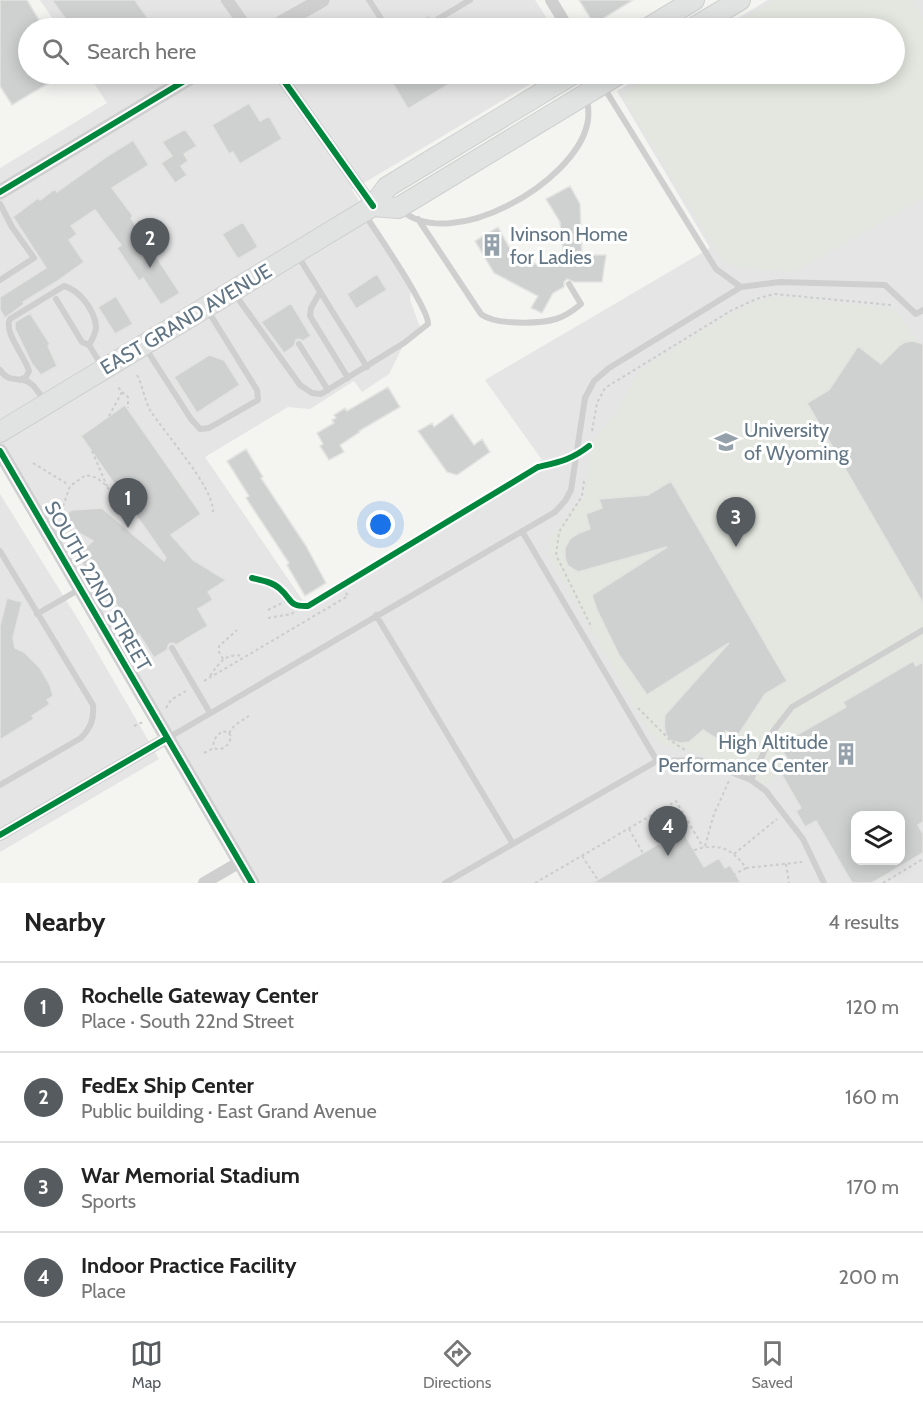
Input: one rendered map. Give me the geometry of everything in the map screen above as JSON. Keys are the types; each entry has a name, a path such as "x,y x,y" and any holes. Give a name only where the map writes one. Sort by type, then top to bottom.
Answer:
{"main road":[{"path":"664,18 694,0"},
{"path":"710,18 740,0"},
{"name":"EAST GRAND AVENUE","path":"0,432 368,209 387,187 557,84"},
{"path":"368,209 398,208 602,84"}],"street":[{"path":"227,0 240,18"},
{"path":"290,18 322,0"},
{"path":"551,0 562,18"},
{"path":"0,192 179,84"},
{"path":"286,84 368,209"},
{"name":"SOUTH 22ND STREET","path":"0,451 252,883"},
{"path":"0,835 167,738"},
{"path":"204,883 240,862"}],"lane":[{"path":"369,0 381,18"},
{"path":"440,18 470,0"},
{"path":"398,208 408,216 438,224 477,219 506,206 545,182 579,145 588,124 594,89"},
{"path":"594,89 717,269 741,287"},
{"path":"0,204 12,227 34,258 0,280"},
{"path":"233,291 300,385 312,393 321,394 367,367 404,343 428,324 429,319 368,209"},
{"path":"418,219 481,314 488,319 516,322 555,319 581,304 569,284"},
{"path":"296,253 367,367"},
{"path":"167,738 555,512 571,490 585,398 594,381 609,368 741,287 780,282 885,285 916,314 922,312"},
{"path":"20,380 26,377 29,371 27,362 9,332 10,319 64,286 80,294 91,312 96,326 95,334 89,345"},
{"path":"320,292 311,308 310,316 348,378"},
{"path":"56,299 82,342 89,345 104,369"},
{"path":"144,345 191,419 200,429 209,428 248,405 258,399 257,390 206,308"},
{"path":"299,344 328,390"},
{"path":"0,370 4,377 32,384 46,404"},
{"path":"522,531 657,761"},
{"path":"0,551 93,705 94,718 91,727 81,738 0,785"},
{"path":"37,614 81,589"},
{"path":"376,615 513,844"},
{"path":"751,780 774,730 792,707 923,630"},
{"path":"172,648 210,713"},
{"path":"445,883 657,761 700,760 751,780 766,791 803,839 824,883"}],"path":[{"path":"591,435 597,403 606,388 732,310 756,299 774,294 908,307"},
{"path":"137,375 152,413 207,490 213,512"},
{"path":"118,387 128,397 128,408"},
{"path":"109,416 122,392"},
{"path":"92,451 112,497 125,514"},
{"path":"33,463 70,486"},
{"path":"61,512 70,486 86,475 97,478 107,486"},
{"path":"585,476 582,496 559,532 556,555 595,632"},
{"path":"134,726 166,707 171,700 348,596 340,586 348,580"},
{"path":"268,610 286,597 298,606 308,606"},
{"path":"268,618 292,614 298,606"},
{"path":"223,658 218,650 219,646 237,630"},
{"path":"209,678 223,658 245,657"},
{"path":"634,704 671,741 700,760"},
{"path":"229,733 235,725 249,716"},
{"path":"214,748 214,741 218,734 223,731 229,733"},
{"path":"204,753 214,748 219,750 228,744 231,740 229,733"},
{"path":"704,847 714,814 733,773"},
{"path":"535,883 676,801 704,847"},
{"path":"734,854 783,814"},
{"path":"629,829 643,853"},
{"path":"694,850 718,847 734,854 746,868"},
{"path":"582,856 598,880"},
{"path":"883,883 923,859"},
{"path":"735,874 746,868 814,861"},
{"path":"786,864 789,883"}],"shaded area":[{"path":"40,0 535,0 547,18 52,18"},
{"name":"University of Wyoming","path":"768,0 923,0 923,883 252,883 0,461 0,168 107,103 95,84 530,84 352,190 411,280 410,300 422,332 403,346 389,374 362,392 354,381 310,409 288,407 205,457 305,604 542,460 485,380 710,248 617,91 629,84 905,84 905,18 738,18"},
{"path":"776,0 912,0 923,19 923,198 794,272 738,267 725,262 626,102 625,92 638,84 905,84 905,18 746,18"},
{"path":"778,297 894,309 918,342 923,344 923,662 916,666 913,661 843,701 846,707 780,745 793,768 762,785 692,751 664,745 650,733 548,554 550,540 563,519 584,499 592,443 616,413 640,370 730,314 755,302"},
{"path":"0,494 79,621 159,759 0,852"}],"building":[{"path":"0,0 27,0 38,18 18,18 18,84 47,84 12,105 0,86"},
{"path":"52,0 135,0 148,18 65,18"},
{"path":"579,0 633,0 604,18 590,18"},
{"path":"393,84 449,84 408,109"},
{"path":"249,103 260,121 269,116 282,139 240,164 233,152 229,154 212,125"},
{"path":"185,129 197,146 184,154 188,161 181,166 187,175 175,183 161,163 172,156 162,142"},
{"path":"133,140 149,165 112,188 133,216 131,218 180,293 161,305 143,278 139,281 117,248 121,245 95,210 71,226 77,234 69,240 84,262 23,302 24,304 5,318 0,310 0,297 46,268 13,217 38,198 40,200 55,189 57,192"},
{"name":"Ivinson Home for Ladies","path":"570,186 580,204 582,255 606,255 602,282 574,282 567,279 564,287 553,293 542,313 531,308 538,296 494,273 475,241 498,227 510,249 539,266 563,251 560,222 546,199"},
{"path":"243,222 258,247 238,259 222,234"},
{"path":"377,274 387,290 356,309 347,294"},
{"path":"116,296 133,324 115,334 98,307"},
{"path":"291,303 311,336 303,341 296,340 294,346 284,353 261,322"},
{"path":"30,313 50,344 48,346 57,366 41,375 32,364 15,329 15,322"},
{"path":"913,341 923,344 923,603 807,403 829,390 858,346 881,364 900,345"},
{"path":"209,355 224,360 240,385 197,413 174,377"},
{"path":"388,387 400,407 340,445 344,452 329,460 320,446 323,444 317,433 334,423 332,420 336,418 334,415 345,408 347,411"},
{"path":"125,405 201,514 171,535 193,560 226,580 208,592 213,600 198,609 208,626 176,645 169,644 167,650 154,658 139,634 136,636 109,592 112,590 95,562 85,568 77,555 93,541 79,533 67,518 68,513 72,510 102,508 164,561 166,558 81,436"},
{"path":"452,414 474,445 482,439 490,452 457,475 447,472 418,431 432,423 434,427"},
{"path":"246,449 263,477 261,478 306,546 326,583 305,596 287,565 289,563 246,498 249,496 227,461"},
{"path":"671,481 787,681 765,694 737,737 726,731 717,739 703,730 689,742 681,743 671,741 666,735 664,726 665,715 729,643 647,695 619,655 597,610 592,595 667,547 578,572 568,566 565,558 565,548 570,539 590,529 586,514 602,508 599,499 648,495"},
{"path":"7,598 22,602 13,638 15,648 24,652 40,668 50,685 53,696 47,700 50,704 32,716 34,719 0,740 0,626"},
{"name":"High Altitude Performance Center","path":"913,661 916,666 923,662 923,822 918,825 923,834 923,853 905,864 905,811 851,811 851,865 903,865 872,883 852,883 816,821 805,827 796,811 801,808 782,775 793,768 779,745 846,707 843,702"},
{"path":"682,830 704,867 719,858 725,868 730,865 741,883 592,883"}],"cycle path":[{"path":"0,192 179,84"},
{"path":"286,84 373,206"},
{"path":"252,578 277,587 294,604 308,606 538,467 559,462 589,446"},
{"path":"0,451 252,883"},
{"path":"0,835 167,738"}],"place":[{"name":"Ivinson Home for Ladies","path":"492,245"},
{"name":"FedEx Ship Center","path":"150,268"},
{"name":"University of Wyoming","path":"726,442"},
{"name":"Rochelle Gateway Center","path":"128,528"},
{"name":"War Memorial Stadium","path":"736,547"},
{"name":"High Altitude Performance Center","path":"846,754"},
{"name":"Indoor Practice Facility","path":"668,856"}]}
